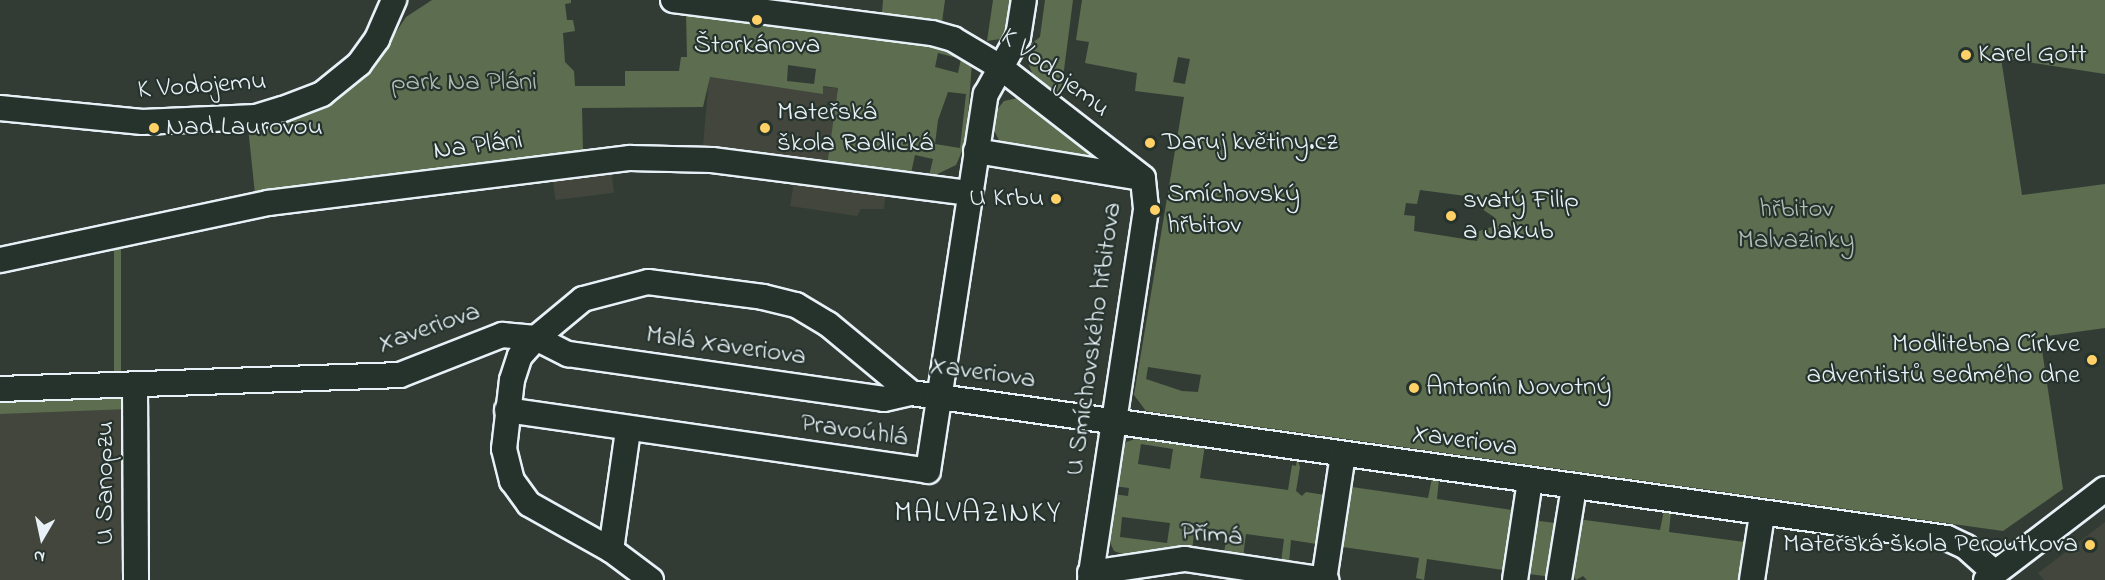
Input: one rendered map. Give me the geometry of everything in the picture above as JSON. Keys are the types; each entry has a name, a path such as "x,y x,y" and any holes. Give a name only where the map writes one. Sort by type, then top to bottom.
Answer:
{"street":[{"name":"K Vodojemu","path":"0,108 142,122 255,117 274,112 322,94 359,64 377,39 394,0"},
{"name":"K Vodojemu","path":"682,0 932,33 970,48 1000,67 1143,178"},
{"path":"1000,67 1018,37 1024,0"},
{"name":"Pravoúhlá","path":"507,410 628,430 928,471 968,193 986,94 1000,67"},
{"path":"976,151 1143,178"},
{"name":"Na Pláni","path":"0,260 268,203 630,158 712,160 968,193"},
{"name":"U Smíchovského hřbitova","path":"1090,576 1146,208 1143,178"},
{"name":"Xaveriova","path":"0,389 400,375 502,335 536,338 583,299 638,284 763,297 796,305 828,324 911,393 1762,515 1947,538 1966,547 1990,576"},
{"path":"536,338 520,356 507,410 504,449 512,481 529,504 611,550 651,580"},
{"name":"Malá Xaveriova","path":"536,338 568,354 884,399 911,393"},
{"name":"U Sanopzu","path":"135,386 136,580"},
{"path":"611,550 628,430"},
{"path":"1325,580 1343,454"},
{"path":"1515,580 1530,481"},
{"path":"1559,580 1574,487"},
{"path":"1990,576 2105,489"},
{"path":"1752,580 1762,515"},
{"name":"Přímá","path":"1090,576 1185,559 1325,580"}],"shaded area":[{"name":"Mateřská škola Radlická","path":"709,77 838,88 831,162 703,151"},
{"path":"611,169 614,193 555,200 552,176"},
{"path":"795,177 886,188 884,209 861,209 857,216 790,206"},
{"path":"0,409 128,409 128,580 0,580"},
{"name":"Mateřská škola Peroutkova","path":"2105,522 2105,580 2044,580 2038,573"}],"green space":[{"name":"park Na Pláni","path":"432,0 571,0 571,3 565,4 567,20 573,20 575,31 563,33 565,62 574,71 575,86 625,86 625,71 679,71 681,57 687,57 686,12 931,46 972,63 966,142 956,165 929,178 827,166 838,88 823,86 823,94 710,77 703,107 582,108 583,151 255,194 248,127 293,119 337,101 374,66 406,17","holes":["938,53 961,59 958,73 935,67","788,65 816,69 814,84 787,81","948,92 966,94 960,148 935,144 938,120","915,155 933,159 929,176 911,173"]},
{"path":"883,0 945,0 942,22 882,14"},
{"path":"993,0 1011,0 1007,29 1000,39 987,41"},
{"path":"1045,0 1073,0 1060,101 1035,80 1026,58 1030,45 1040,37"},
{"name":"hřbitov Malvazinky","path":"1082,0 2105,0 2105,74 2001,58 2022,195 2105,184 2105,328 2040,337 2063,489 2003,531 1146,411 1134,395 1184,97 1135,91 1137,73 1085,63 1089,42 1076,40","holes":["1178,57 1190,59 1185,84 1173,82","1420,190 1481,198 1482,209 1494,217 1492,227 1479,231 1477,241 1414,231 1415,216 1404,215 1406,203 1417,204","1148,367 1201,375 1198,392 1182,391 1146,379"]},
{"path":"1018,98 1028,102 1093,156 1006,146 1000,142 991,125 992,116 1004,101"},
{"path":"114,243 121,243 121,374 114,374"},
{"path":"120,395 128,409 0,414 0,398"},
{"path":"1142,437 1205,445 1200,478 1288,490 1292,465 1296,466 1297,458 1300,467 1296,491 1302,496 1306,492 1331,496 1323,545 1291,540 1289,563 1281,562 1284,539 1246,534 1243,557 1224,554 1227,531 1195,527 1192,550 1175,548 1131,557 1114,551 1107,536 1113,494 1128,496 1129,488 1114,486 1120,450 1126,442","holes":["1141,444 1173,449 1170,469 1138,464","1122,517 1170,523 1167,543 1120,537"]},
{"path":"1432,478 1439,479 1437,499 1519,511 1510,571 1427,559 1424,580 1416,578 1419,558 1336,546 1345,486 1428,498"},
{"path":"1664,510 1671,511 1669,532 1752,543 1746,580 1587,580 1583,576 1576,580 1573,575 1572,580 1568,579 1577,519 1660,530"},
{"path":"1531,520 1564,524 1557,578 1524,574"}],"place":[{"name":"Štorkánova","path":"757,20"},
{"name":"Karel Gott","path":"1966,55"},
{"name":"Nad Laurovou","path":"154,128"},
{"name":"Mateřská škola Radlická","path":"765,128"},
{"name":"Daruj květiny.cz","path":"1150,143"},
{"name":"U Krbu","path":"1056,199"},
{"name":"Smíchovský hřbitov","path":"1155,210"},
{"name":"svatý Filip a Jakub","path":"1451,216"},
{"name":"Modlitebna Církve adventistů sedmého dne","path":"2092,360"},
{"name":"Antonín Novotný","path":"1414,388"},
{"name":"Mateřská škola Peroutkova","path":"2090,545"}],"district":[{"name":"MALVAZINKY","path":"978,514"}]}
